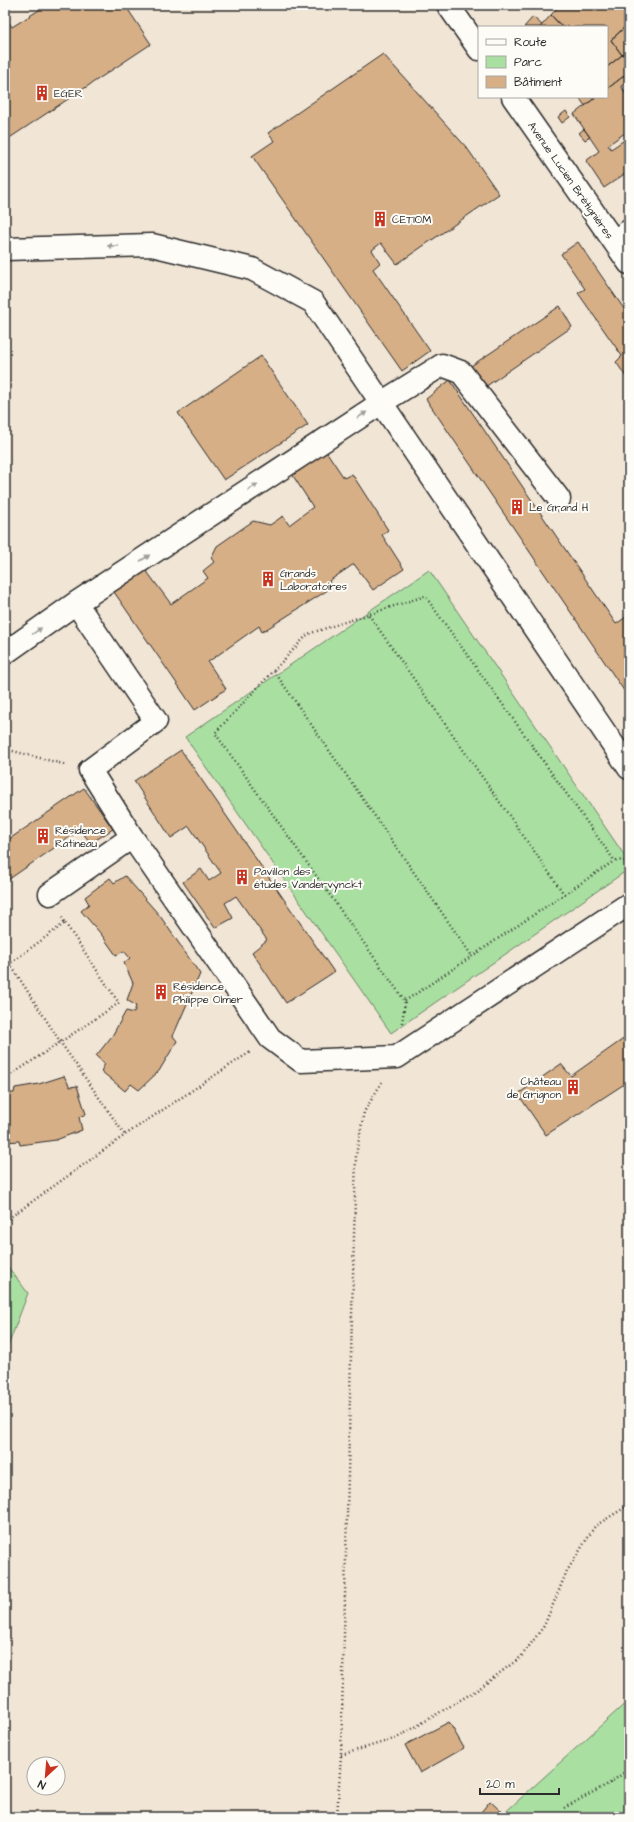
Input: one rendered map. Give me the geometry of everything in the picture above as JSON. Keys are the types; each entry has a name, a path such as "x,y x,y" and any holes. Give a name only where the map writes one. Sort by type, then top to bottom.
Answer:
{"street":[{"path":"448,5 478,48"},
{"name":"Avenue Lucien Brétignières","path":"514,98 621,236 629,263"},
{"path":"5,249 152,245 252,269 313,302 380,403 629,768"},
{"path":"5,653 76,603 380,403 442,365 461,372 559,499"},
{"path":"76,603 156,721 90,770 132,837 270,1038 301,1061 397,1057 629,904"},
{"path":"50,894 132,837"}],"path":[{"path":"337,1817 340,1756 356,1155 364,1112 397,1057 405,1001 215,733 308,634 425,596 614,860"},
{"path":"369,615 564,894"},
{"path":"274,670 472,956"},
{"path":"5,749 90,770"},
{"path":"405,1001 614,860 629,861"},
{"path":"5,1079 119,1003 65,923 50,894"},
{"path":"5,967 65,923"},
{"path":"10,964 61,1043 125,1135"},
{"path":"5,1221 125,1135 270,1038"},
{"path":"340,1756 397,1738 477,1690 521,1657 544,1626 567,1571 595,1526 629,1505"},
{"path":"564,1808 610,1783 629,1769"}],"green space":[{"path":"429,570 629,862 629,869 391,1033 185,737"},
{"path":"5,1263 28,1293 5,1354"},
{"path":"629,1700 629,1817 500,1817"}],"building":[{"name":"EGER","path":"47,5 125,5 151,44 5,141 5,17 12,27"},
{"path":"560,5 620,5 629,13 629,23 611,40 622,55 608,66 608,26 561,26 551,15"},
{"path":"551,15 561,26 541,26"},
{"path":"533,17 542,25 541,26 525,26"},
{"path":"629,23 629,49 622,55 611,40"},
{"path":"626,52 629,56 629,72 608,88 608,66"},
{"name":"CETIOM","path":"383,54 467,148 499,194 397,264 381,243 372,250 380,263 373,269 430,351 402,371 252,156 274,141 268,133"},
{"path":"629,72 629,83 628,82 621,86 629,99 629,130 608,145 611,149 629,137 629,171 604,188 586,161 599,151 574,114 595,98 608,98 608,88"},
{"path":"580,98 595,98 585,106"},
{"path":"566,111 570,117 562,123 558,117"},
{"path":"584,129 590,137 585,140 579,133"},
{"path":"578,242 629,316 629,381 616,362 622,356 578,293 585,289 561,254"},
{"path":"560,306 572,327 485,387 471,366"},
{"path":"261,356 308,425 224,480 178,413"},
{"name":"Le Grand H","path":"450,380 616,624 629,615 629,698 426,399"},
{"name":"Grands Laboratoires","path":"324,448 344,478 352,474 388,530 382,535 404,569 373,590 354,564 329,581 331,588 262,632 259,626 208,662 226,689 195,710 112,589 145,569 171,604 208,578 203,571 214,562 211,558 217,546 253,521 270,525 283,516 289,525 313,507 290,471"},
{"name":"Pavillon des études Vandervynckt","path":"181,750 334,972 286,1003 252,952 267,940 236,896 225,903 233,918 215,928 183,882 201,869 209,881 221,873 189,826 171,838 134,781"},
{"name":"Résidence Ratineau","path":"84,788 113,829 91,843 80,830 5,882 5,842"},
{"name":"Résidence Philippe Olmer","path":"125,876 160,916 200,974 173,1036 177,1041 159,1071 139,1090 131,1084 125,1091 101,1071 105,1064 96,1056 112,1036 126,1011 134,1013 136,1006 127,1000 133,983 124,963 130,958 124,951 116,955 101,934 81,911 89,904 85,897 110,878 114,883"},
{"name":"Château de Grignon","path":"629,1035 629,1081 546,1135 518,1094 561,1064 571,1076"},
{"path":"64,1076 70,1087 77,1086 86,1114 79,1117 82,1130 56,1140 20,1145 19,1141 5,1142 5,1093 14,1093 15,1088 39,1084"},
{"path":"629,1249 629,1258 625,1252"},
{"path":"449,1722 464,1748 420,1773 405,1745"},
{"path":"490,1801 507,1817 477,1817"}],"place":[{"name":"EGER","path":"42,93"},
{"name":"CETIOM","path":"380,219"},
{"name":"Le Grand H","path":"517,507"},
{"name":"Grands Laboratoires","path":"268,579"},
{"name":"Résidence Ratineau","path":"43,836"},
{"name":"Pavillon des études Vandervynckt","path":"242,877"},
{"name":"Résidence Philippe Olmer","path":"161,992"},
{"name":"Château de Grignon","path":"573,1087"}]}
